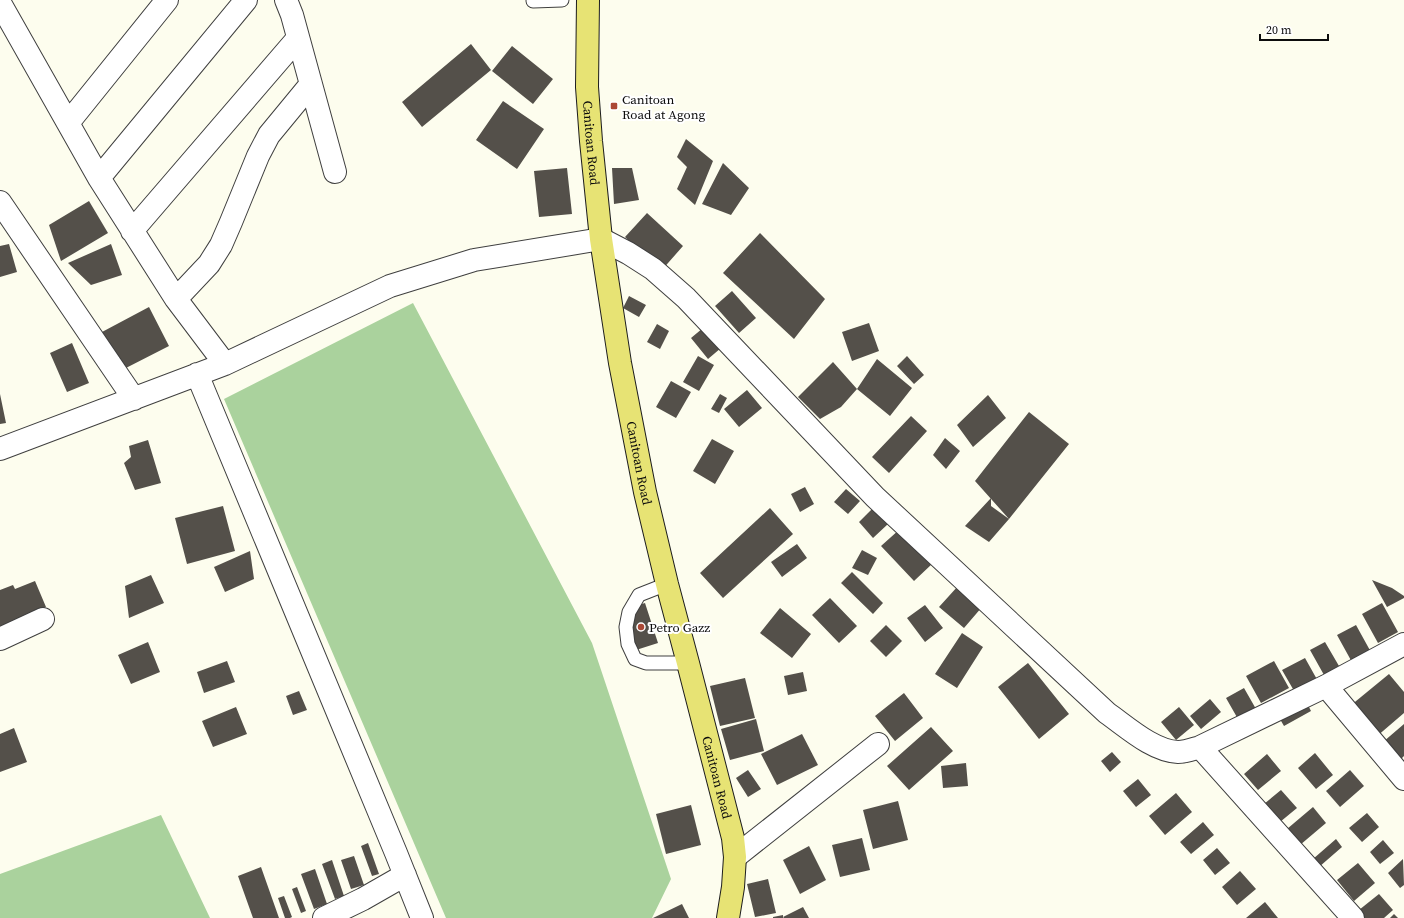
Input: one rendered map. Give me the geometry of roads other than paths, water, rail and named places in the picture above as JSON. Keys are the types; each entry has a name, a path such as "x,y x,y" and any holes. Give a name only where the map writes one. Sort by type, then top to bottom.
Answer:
{"main road":[{"name":"Canitoan Road","path":"588,0 587,87 600,239 620,363 645,492 667,584 733,838 736,857 728,918"}],"street":[{"path":"68,123 168,0"},
{"path":"99,178 246,0"},
{"path":"286,0 292,15 335,172"},
{"path":"0,3 99,178 132,231 176,299 225,364"},
{"path":"132,231 298,38"},
{"path":"176,299 210,264 232,222 258,156 269,135 311,84"},
{"path":"0,202 134,399"},
{"path":"0,449 225,364 390,286 474,260 600,239 628,253 653,269 686,298 875,497 1107,713 1142,738 1164,749 1179,752 1200,746 1326,686 1404,644"},
{"path":"197,374 422,918"},
{"path":"0,639 43,619"},
{"path":"1326,686 1404,779"},
{"path":"736,857 878,744"},
{"path":"1200,746 1353,918"},
{"path":"324,918 363,899 405,875"}],"lane":[{"path":"533,1 562,0"},
{"path":"667,584 639,596 629,612 626,627 628,644 635,659 646,663 688,662"}],"place":[{"name":"Canitoan Road at Agong","path":"614,106"},
{"name":"Petro Gazz","path":"641,627"}]}
